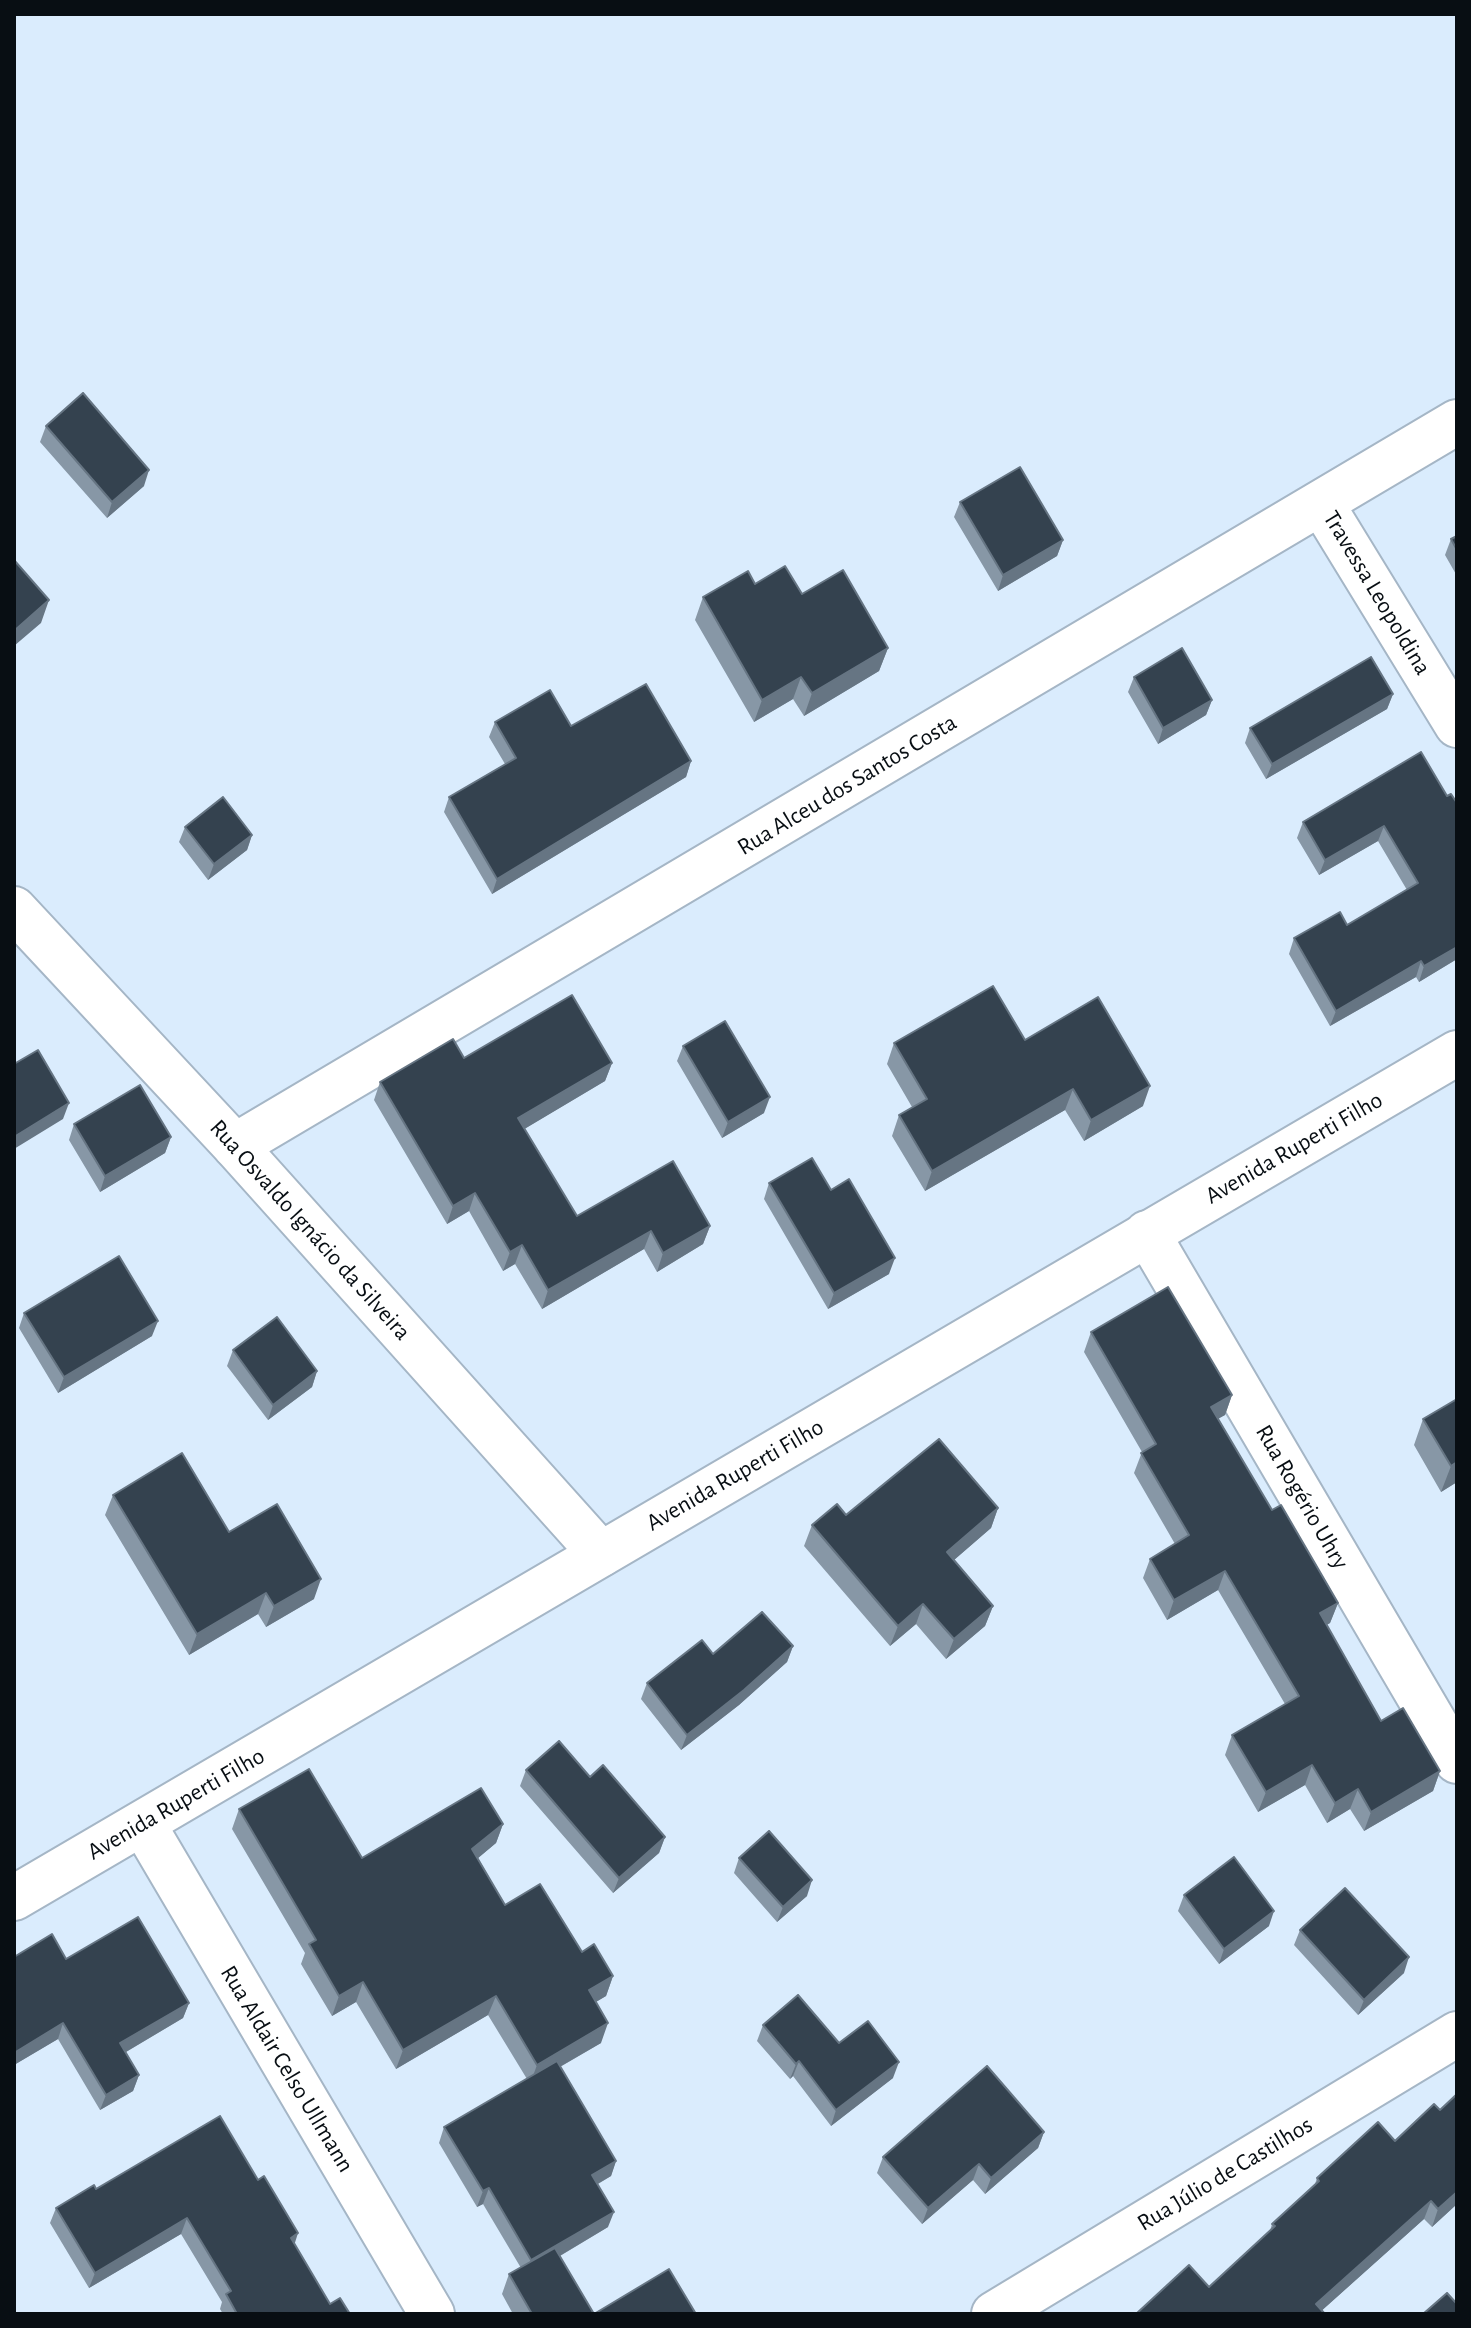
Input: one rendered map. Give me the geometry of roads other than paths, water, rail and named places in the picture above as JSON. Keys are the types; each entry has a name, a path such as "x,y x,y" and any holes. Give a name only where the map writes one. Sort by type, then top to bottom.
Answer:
{"street":[{"name":"Rua Alceu dos Santos Costa","path":"235,1146 1457,422"},
{"name":"Travessa Leopoldina","path":"1321,503 1457,725"},
{"name":"Rua Osvaldo Ignácio da Silveira","path":"14,910 235,1146 601,1554"},
{"name":"Avenida Ruperti Filho","path":"14,1898 1457,1053"},
{"name":"Rua Rogério Uhry","path":"1147,1233 1457,1761"},
{"name":"Rua Aldair Celso Ullmann","path":"143,1824 432,2314"},
{"name":"Rua Júlio de Castilhos","path":"994,2314 1457,2034"}]}
